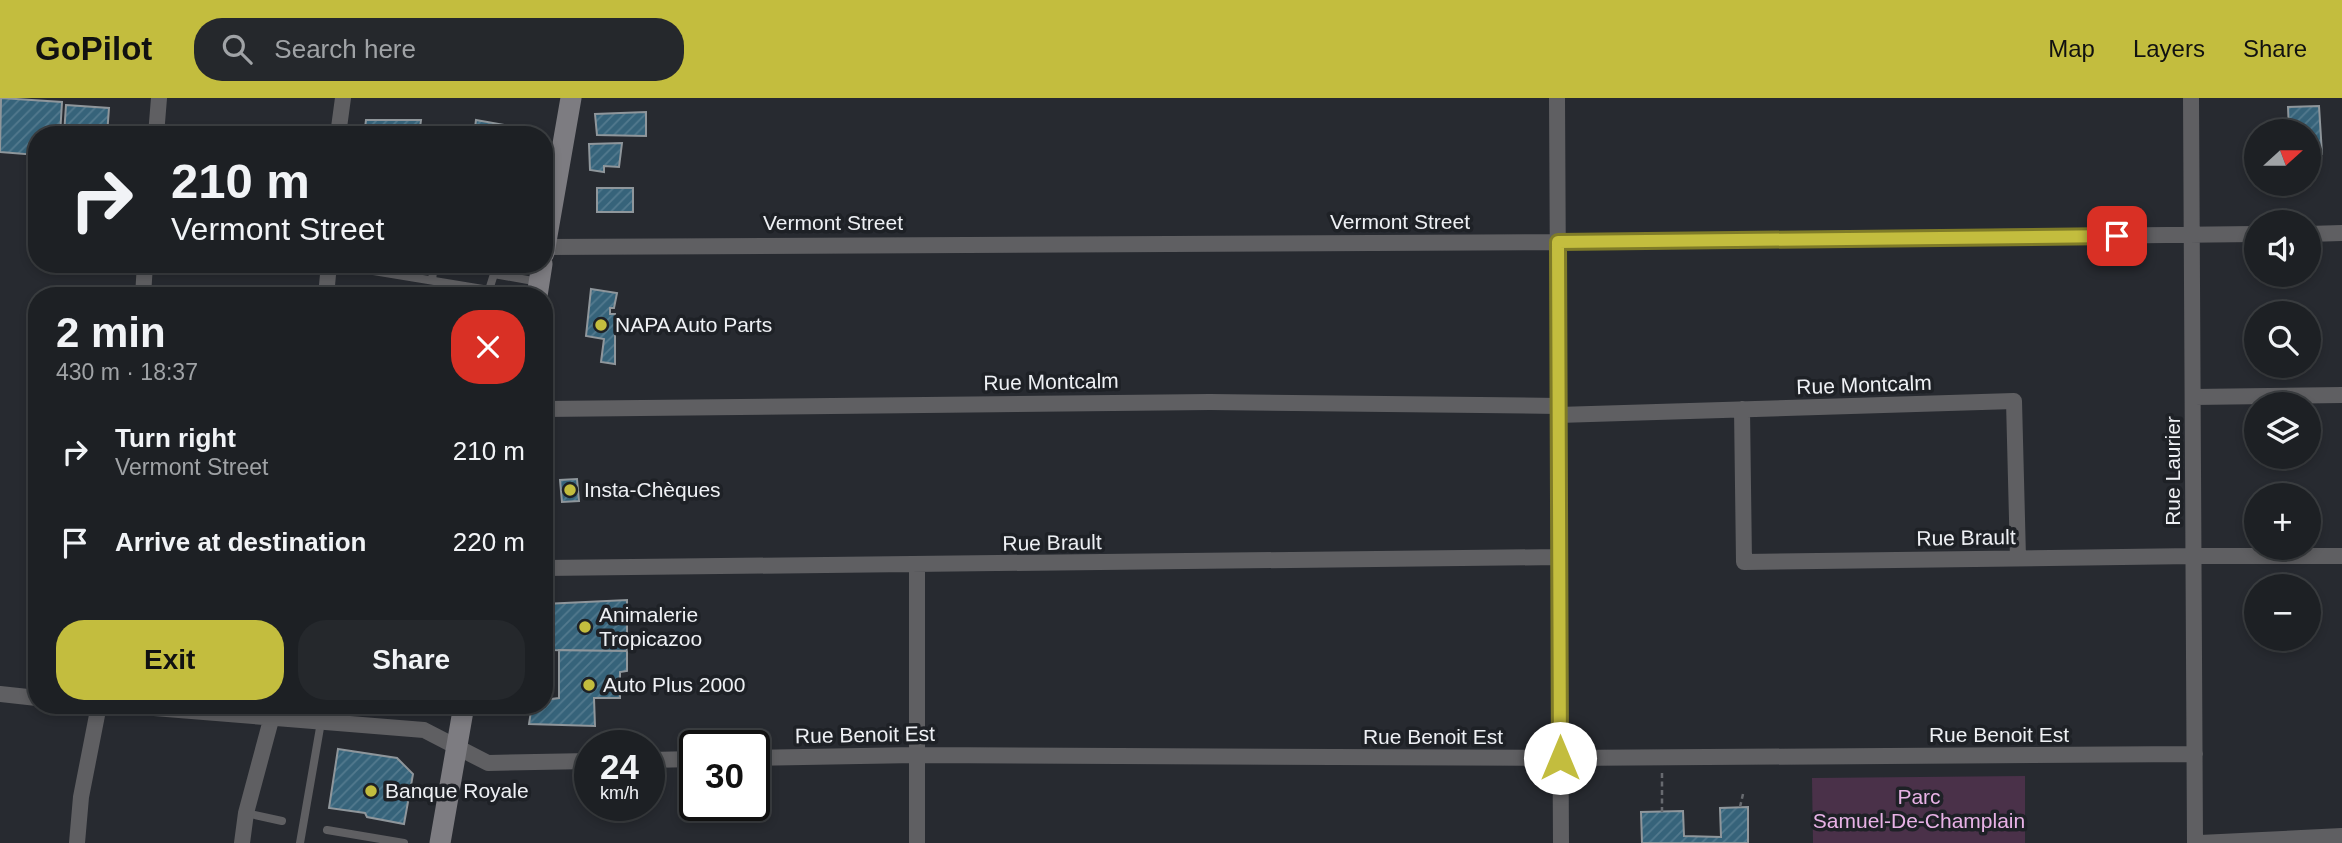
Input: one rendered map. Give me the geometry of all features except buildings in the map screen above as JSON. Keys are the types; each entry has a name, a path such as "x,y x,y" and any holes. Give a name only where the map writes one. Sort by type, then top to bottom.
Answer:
{"main road":[{"path":"553,200 571,98"},
{"path":"440,843 463,714"}],"street":[{"path":"157,126 159,98"},
{"path":"339,126 343,98"},
{"path":"1557,98 1561,843"},
{"name":"Rue Laurier","path":"2191,98 2194,235 2195,843"},
{"path":"2321,234 2342,233"},
{"name":"Vermont Street","path":"553,268 1558,242 2244,234"},
{"path":"2194,397 2342,395"},
{"name":"Rue Montcalm","path":"553,409 1210,402 1558,411 2014,401 2018,558"},
{"name":"Rue Brault","path":"1742,409 1744,562 2342,556"},
{"name":"Rue Brault","path":"553,568 1559,557"},
{"path":"917,566 917,843"},
{"path":"0,694 28,697"},
{"path":"77,843 81,797 97,714"},
{"path":"242,843 246,813 272,714"},
{"path":"287,714 321,721 424,730 488,763 574,761"},
{"name":"Rue Benoit Est","path":"770,758 916,755 1661,758 2195,754"},
{"path":"2200,843 2342,836"}],"lane":[{"path":"394,273 472,287"},
{"path":"432,280 433,273"},
{"path":"490,287 494,274 502,273"},
{"path":"300,843 321,721"},
{"path":"246,813 282,821"},
{"path":"327,830 404,843"}],"path":[{"path":"1661,758 1662,812"},
{"path":"1740,807 1743,794"}],"green space":[{"name":"Parc Samuel-De-Champlain","path":"2025,776 2025,843 1813,843 1812,778"}],"place":[{"name":"NAPA Auto Parts","path":"601,325"},
{"name":"Insta-Chèques","path":"570,490"},
{"name":"Animalerie Tropicazoo","path":"585,627"},
{"name":"Auto Plus 2000","path":"589,685"},
{"name":"Banque Royale","path":"371,791"}],"route":[{"path":"1560,758 1558,242 2117,236"}]}
